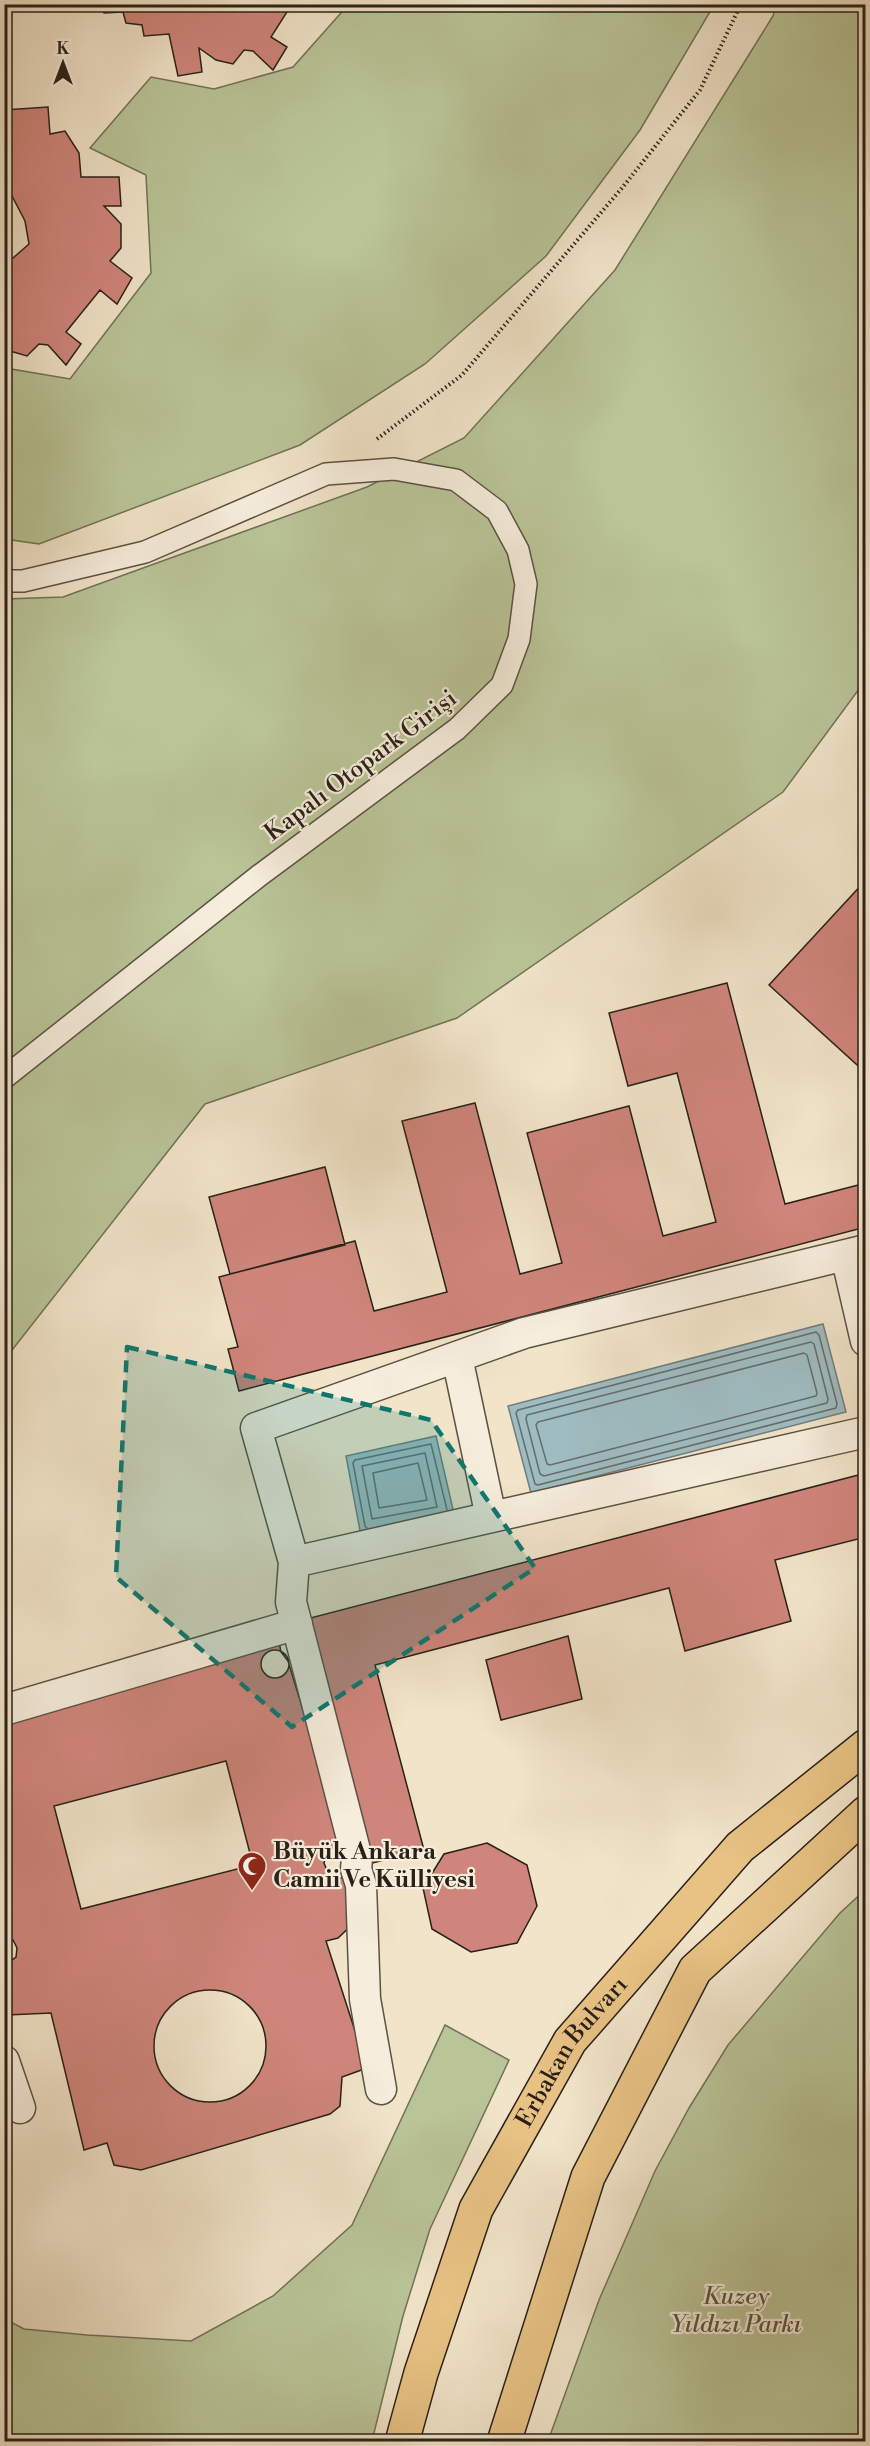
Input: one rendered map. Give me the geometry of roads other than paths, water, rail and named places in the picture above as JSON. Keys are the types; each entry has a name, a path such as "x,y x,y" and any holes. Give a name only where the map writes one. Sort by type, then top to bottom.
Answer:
{"highway":[{"name":"Erbakan Bulvarı","path":"402,2442 421,2373 476,2209 570,2042 740,1847 866,1746"},
{"path":"504,2442 588,2177 695,1970 866,1813"}],"street":[{"path":"381,2088 365,1999 361,1885 356,1869 357,1858 291,1602 294,1562 256,1428 524,1333 856,1253 866,1341"},
{"path":"457,1357 491,1517"},
{"path":"294,1562 866,1432"},
{"path":"4,1710 297,1624"},
{"path":"4,2061 20,2108"}],"lane":[{"name":"Kapalı Otopark Girişi","path":"4,581 22,581 145,552 326,474 394,469 456,480 497,511 518,550 526,584 519,639 502,685 457,729 251,882 4,1078"}],"water":[{"path":"823,1324 846,1412 531,1493 508,1406"},
{"path":"436,1436 455,1518 361,1536 346,1456"}],"place":[{"name":"Büyük Ankara Camii Ve Külliyesi","path":"252,1892"}],"park label":[{"name":"Kuzey Yıldızı Parkı","path":"736,2311"}]}
